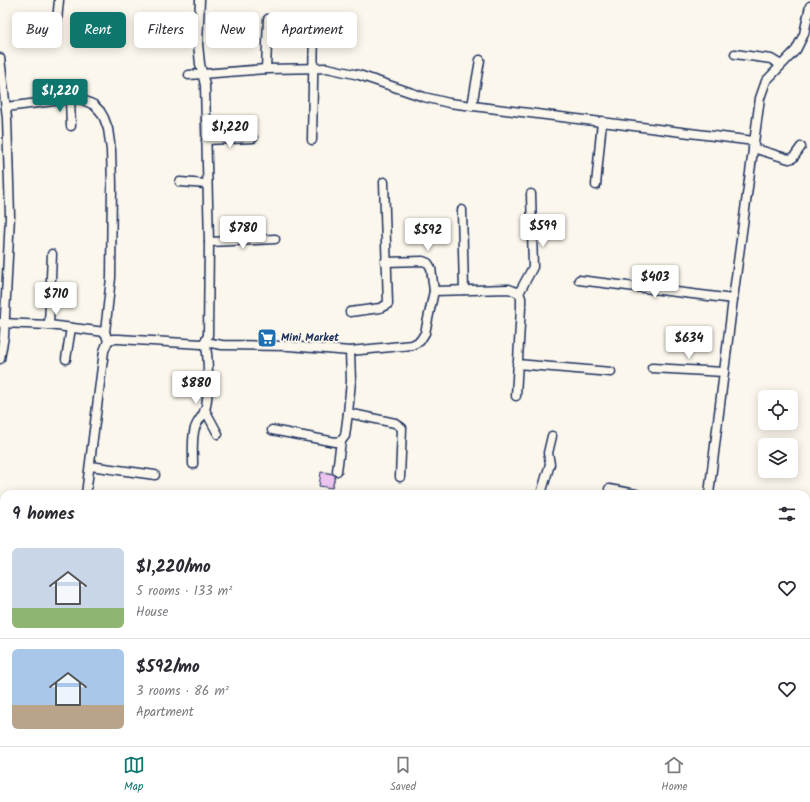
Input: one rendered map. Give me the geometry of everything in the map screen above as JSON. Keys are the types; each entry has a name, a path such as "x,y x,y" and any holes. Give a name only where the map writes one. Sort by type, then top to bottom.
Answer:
{"street":[{"path":"58,12 59,0"},
{"path":"193,464 193,433 195,426 205,410 206,404 208,361 205,342 209,328 209,242 205,84 202,74 198,44 200,0"},
{"path":"709,490 733,298 760,98 766,81 793,54 800,43 804,34 810,6"},
{"path":"266,68 267,44"},
{"path":"312,140 313,48"},
{"path":"735,54 771,59 781,66"},
{"path":"0,58 6,107 4,132 10,216 4,262 0,359"},
{"path":"472,106 480,60"},
{"path":"189,75 266,68 312,67 337,69 438,101 602,121 754,144 789,159 793,158 801,147"},
{"path":"80,86 81,99"},
{"path":"70,99 71,126"},
{"path":"6,107 81,99 94,105 100,110 104,118 108,129 111,150 112,185 111,278 105,332 108,341"},
{"path":"596,185 602,121"},
{"path":"206,140 253,138"},
{"path":"180,182 207,184"},
{"path":"350,312 380,308 388,304 385,262 384,182"},
{"path":"516,396 521,307 521,298 519,293 533,267 531,194"},
{"path":"462,210 464,290"},
{"path":"209,242 275,239"},
{"path":"50,325 52,254"},
{"path":"87,490 105,346 108,341 112,339 119,339 194,344 201,344 205,342 222,345 289,346 350,351 412,345 420,341 424,333 434,291 431,268 428,263 423,261 385,262"},
{"path":"579,280 733,298"},
{"path":"434,291 509,289 519,293"},
{"path":"2,323 50,325 105,332"},
{"path":"66,359 71,328"},
{"path":"337,471 341,441 345,436 351,392 350,351"},
{"path":"517,364 612,372"},
{"path":"652,368 724,372"},
{"path":"205,410 218,434"},
{"path":"348,413 395,423 402,428 400,478"},
{"path":"272,430 335,442 341,441"},
{"path":"542,490 550,464 548,453 552,436"},
{"path":"90,466 155,475"},
{"path":"609,489 614,490"}],"building":[{"path":"321,472 333,474 335,476 332,488 319,486"}],"place":[{"name":"Mini Market","path":"267,338"}]}
